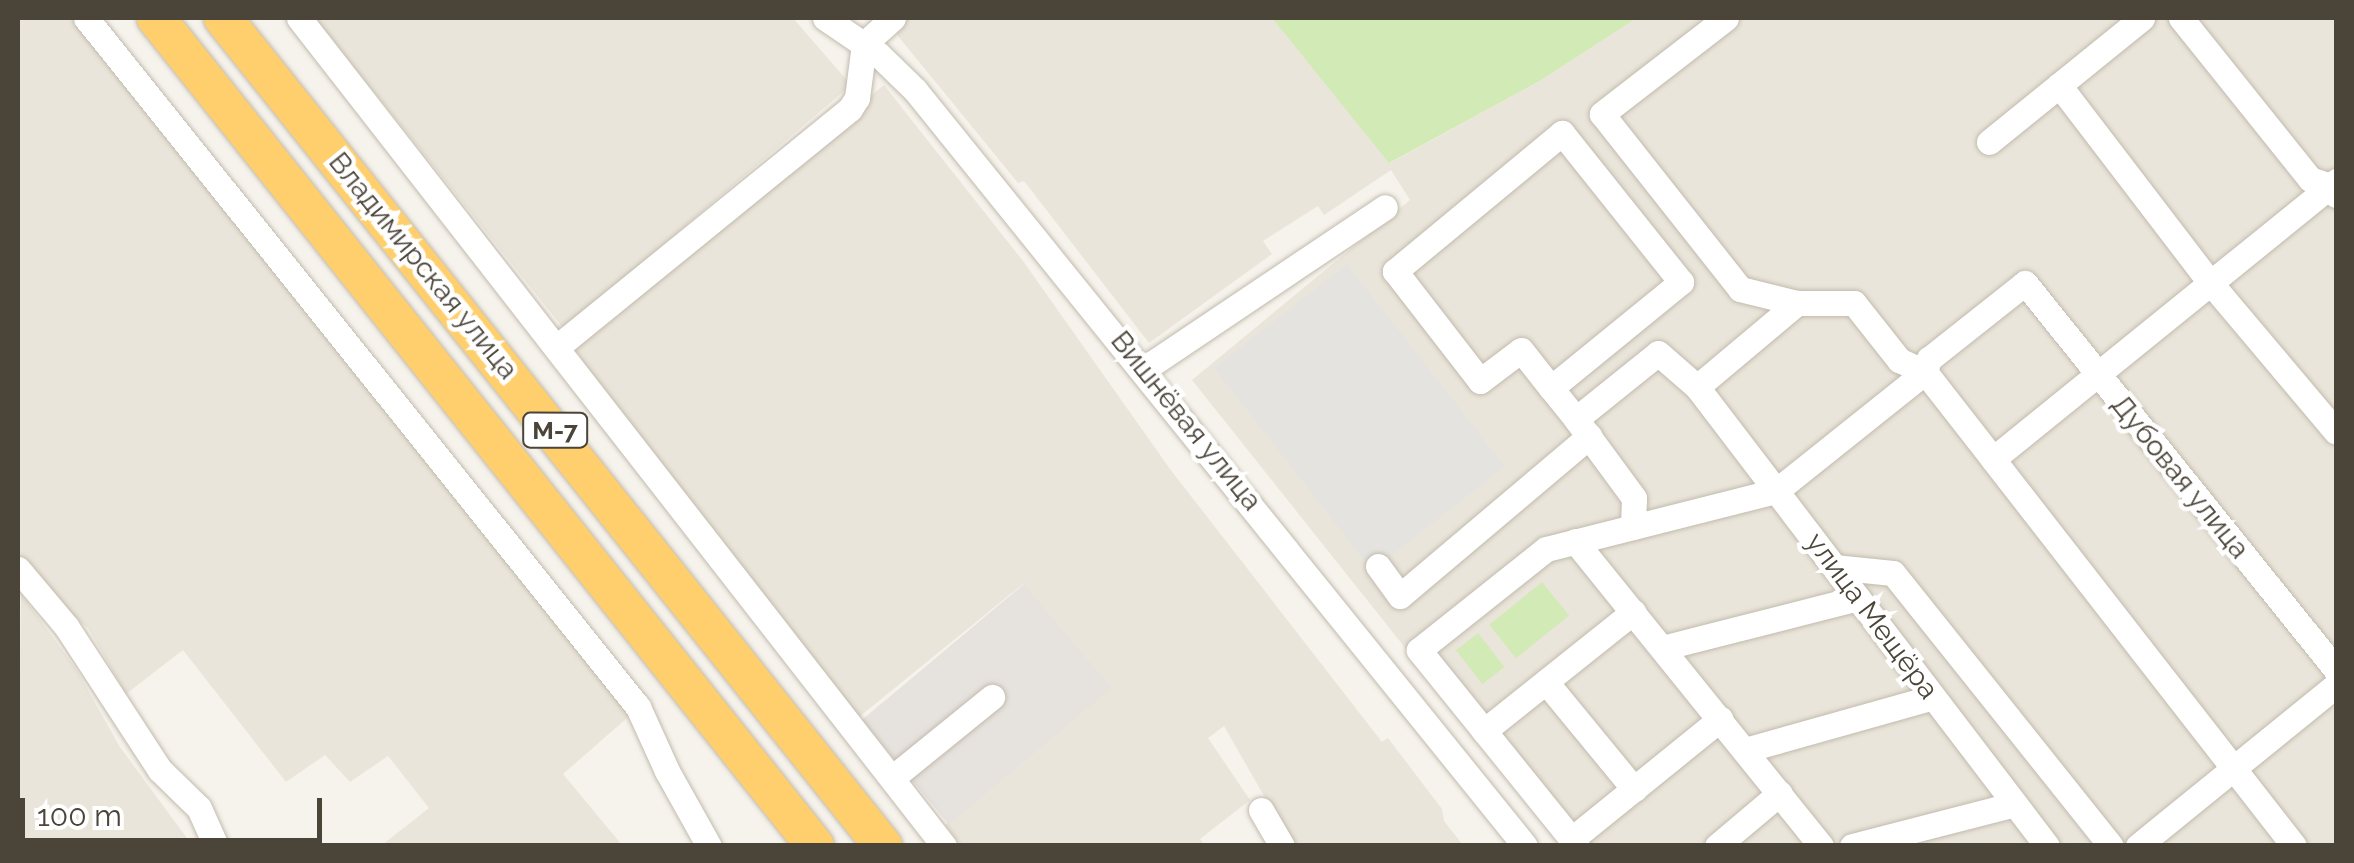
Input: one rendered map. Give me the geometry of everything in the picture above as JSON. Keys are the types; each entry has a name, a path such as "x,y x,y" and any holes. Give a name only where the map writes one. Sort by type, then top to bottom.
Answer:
{"highway":[{"name":"Владимирская улица","path":"156,18 815,846"},
{"name":"Владимирская улица","path":"224,18 882,846"}],"street":[{"path":"86,18 638,708 666,771 709,846"},
{"path":"299,18 944,846"},
{"name":"Вишнёвая улица","path":"825,18 864,44 916,90 1525,846"},
{"path":"557,347 850,108 857,98 864,44 893,18"},
{"path":"1726,18 1602,114 1740,289 1797,303 1854,302 1899,360 1925,372 2294,846"},
{"path":"1988,142 2142,18"},
{"path":"2181,18 2310,180 2334,188"},
{"path":"2059,85 2208,281 2336,432"},
{"path":"1551,388 1682,282 1562,133 1395,271 1480,381 1521,350 1634,498 1633,527"},
{"path":"1993,459 2208,281 2334,188"},
{"path":"1144,369 1385,207"},
{"name":"Дубовая улица","path":"1925,372 1928,359 2025,283 2336,670"},
{"path":"1697,387 1797,303"},
{"name":"улица Мещёра","path":"1583,427 1658,352 1697,387 2047,846"},
{"path":"1720,719 1574,842 1419,650 1546,549 1776,491 1925,372"},
{"path":"1378,566 1400,596 1583,427"},
{"path":"1575,541 1821,846"},
{"path":"1834,567 1893,573 2111,846"},
{"path":"18,569 66,626 160,770 198,808 216,846"},
{"path":"1662,648 1858,598"},
{"path":"1484,732 1633,612"},
{"path":"1546,682 1634,789"},
{"path":"2138,846 2336,685"},
{"path":"1745,750 1933,697"},
{"path":"892,778 992,698"},
{"path":"1717,846 1780,794"},
{"path":"1852,846 2015,804"},
{"path":"1261,810 1282,846"}],"shaded area":[{"path":"18,18 72,18 178,142 634,712 563,774 622,845 382,845 429,808 388,756 350,782 325,755 286,782 183,650 126,694 88,628 51,601 21,562"},
{"path":"315,18 793,18 851,85 564,329"},
{"path":"910,18 1272,18 1390,163 1538,82 1637,18 2336,18 2336,845 1562,845 1192,380 1410,200 1391,170 1324,215 1318,206 1263,241 1272,254 1149,343 1024,181 1018,183 893,30"},
{"path":"884,85 1023,261 1170,469 1382,742 1388,738 1442,809 1444,821 1463,845 1292,845 1224,726 1208,738 1250,800 1200,839 1204,845 961,845 945,825 1110,689 1023,584 859,717 585,364 571,343"},
{"path":"1347,264 1505,467 1372,571 1214,368"},
{"path":"1024,584 1111,688 949,824 862,720"},
{"path":"21,594 76,669 120,747 192,845 18,845"}],"green space":[{"path":"1272,18 1637,18 1538,82 1389,163"},
{"path":"1542,582 1569,615 1516,658 1489,625"},
{"path":"1478,633 1504,667 1482,684 1456,650"}]}
